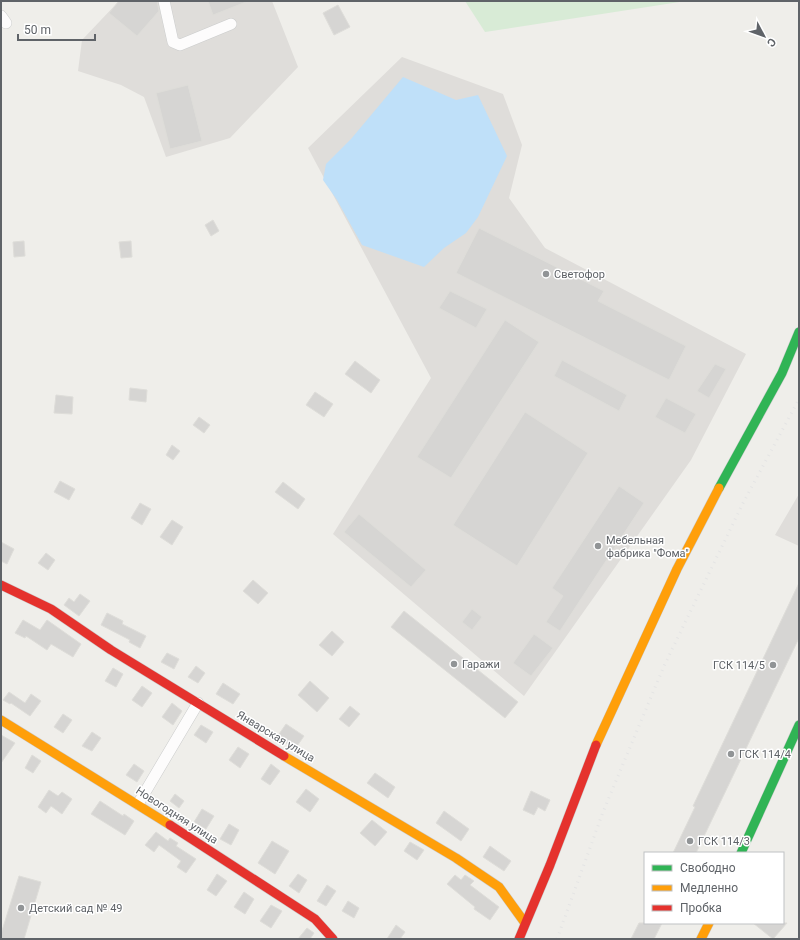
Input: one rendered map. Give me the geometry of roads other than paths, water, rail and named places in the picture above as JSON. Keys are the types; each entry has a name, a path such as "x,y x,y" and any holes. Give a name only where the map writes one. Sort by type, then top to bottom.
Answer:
{"street":[{"path":"164,1 173,42 180,45 230,24"},
{"path":"519,939 550,865 602,729 677,569 760,411 782,373 799,332"},
{"name":"Январская улица","path":"1,585 51,609 111,650 456,858 499,887 526,923"},
{"path":"138,804 198,703"},
{"name":"Новогодняя улица","path":"1,720 79,770 138,804 315,919 333,939"},
{"path":"741,852 799,726"},
{"path":"701,939 708,924"}],"water":[{"path":"403,77 456,100 478,95 507,156 478,217 466,233 444,248 424,267 362,245 337,200 323,180 326,164 351,139"}],"railway":[{"path":"557,939 603,812 664,666 742,505 799,399"}],"place":[{"name":"Светофор","path":"546,274"},
{"name":"Мебельная фабрика \"Фома\"","path":"598,546"},
{"name":"Гаражи","path":"454,664"},
{"name":"ГСК 114/5","path":"773,665"},
{"name":"ГСК 114/4","path":"731,754"},
{"name":"ГСК 114/3","path":"690,841"},
{"name":"Детский сад № 49","path":"21,908"}]}
